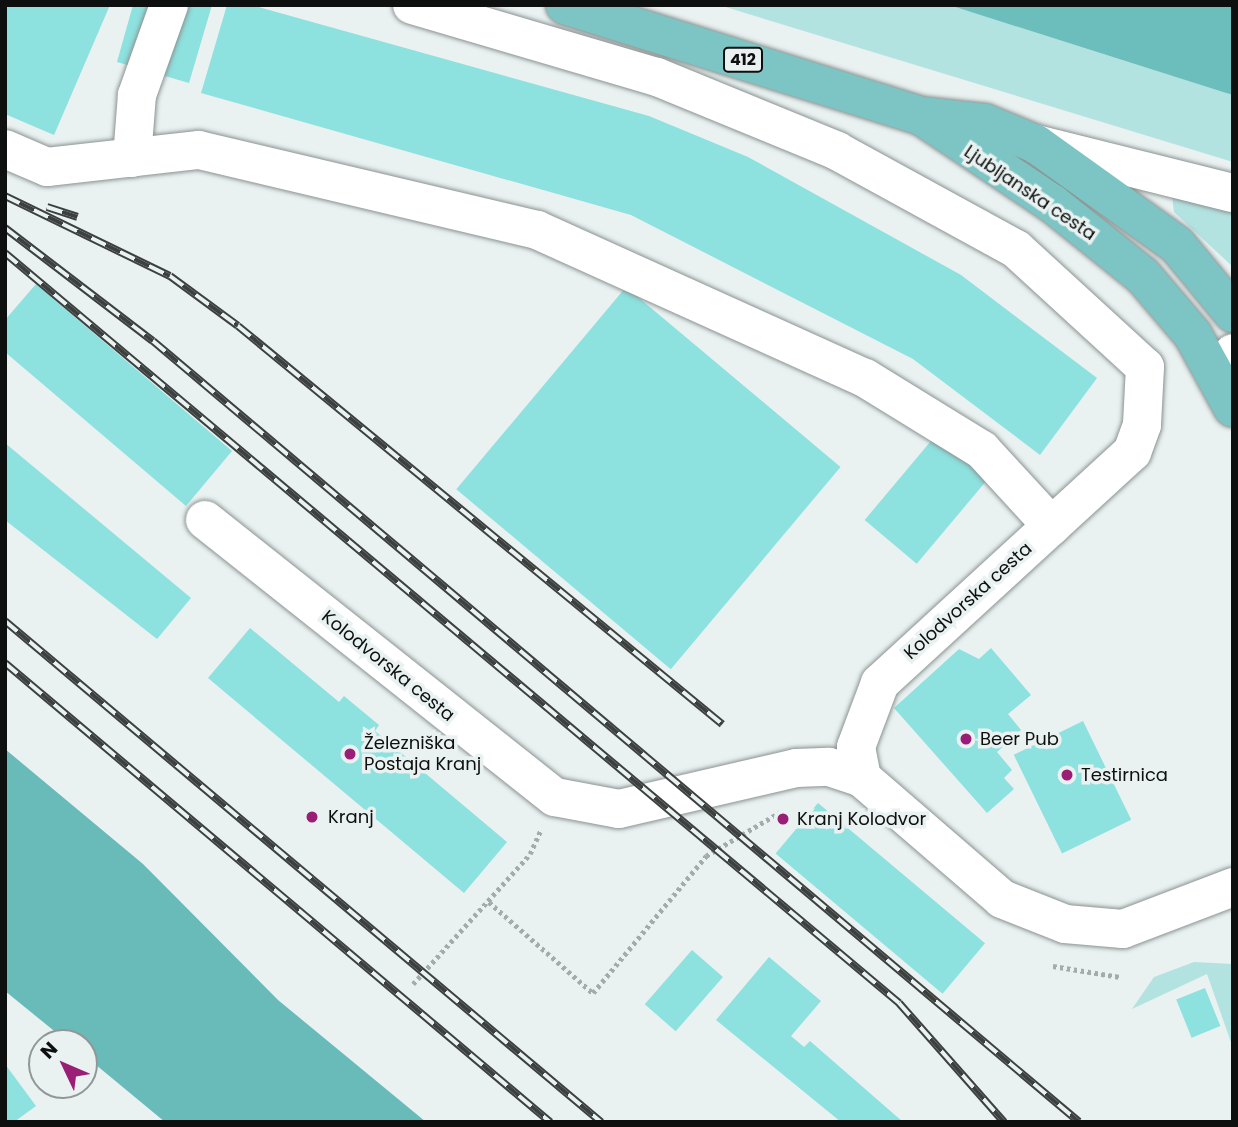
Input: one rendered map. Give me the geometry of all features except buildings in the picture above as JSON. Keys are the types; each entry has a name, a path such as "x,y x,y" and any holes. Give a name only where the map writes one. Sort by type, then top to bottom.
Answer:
{"main road":[{"name":"412","path":"565,5 921,116 985,123 1036,144 1177,245 1229,301"},
{"name":"Ljubljanska cesta","path":"921,116 1095,236 1143,276 1194,335 1225,362 1233,408"}],"street":[{"path":"132,158 137,95 169,5"},
{"name":"Kolodvorska cesta","path":"412,5 656,76 837,151 1016,249 1145,367 1142,425 1132,452 880,683 856,747 862,778"},
{"path":"1036,144 1233,193"},
{"path":"5,149 47,167 199,150 537,230 865,378 982,450 1052,526"},
{"path":"1194,335 1229,301"},
{"name":"Kolodvorska cesta","path":"205,520 555,797 619,809 796,768 829,767 862,778 1002,899 1065,925 1123,929 1233,887"}],"path":[{"path":"413,984 530,854 555,797"},
{"path":"489,902 593,993 706,856 790,807"},
{"path":"1053,965 1120,977"}],"shaded area":[{"path":"719,5 949,5 1233,95 1233,162"},
{"path":"949,5 1233,5 1233,95 1223,92"},
{"path":"1172,196 1233,210 1233,267 1174,212"},
{"path":"5,749 143,864 278,1000 426,1122 165,1122 98,1067 98,1029 52,1029 5,991"},
{"path":"1194,962 1233,964 1233,1048 1207,974 1132,1009 1154,977"}],"railway":[{"path":"5,196 170,276 238,326 722,724"},
{"path":"47,207 77,217"},
{"path":"5,228 153,341 1079,1122"},
{"path":"5,253 899,1003 1004,1122"},
{"path":"5,621 601,1122"},
{"path":"5,663 550,1122"}],"place":[{"name":"Beer Pub","path":"966,739"},
{"name":"Železniška Postaja Kranj","path":"350,754"},
{"name":"Testirnica","path":"1067,775"},
{"name":"Kranj","path":"312,817"},
{"name":"Kranj Kolodvor","path":"783,819"}]}
